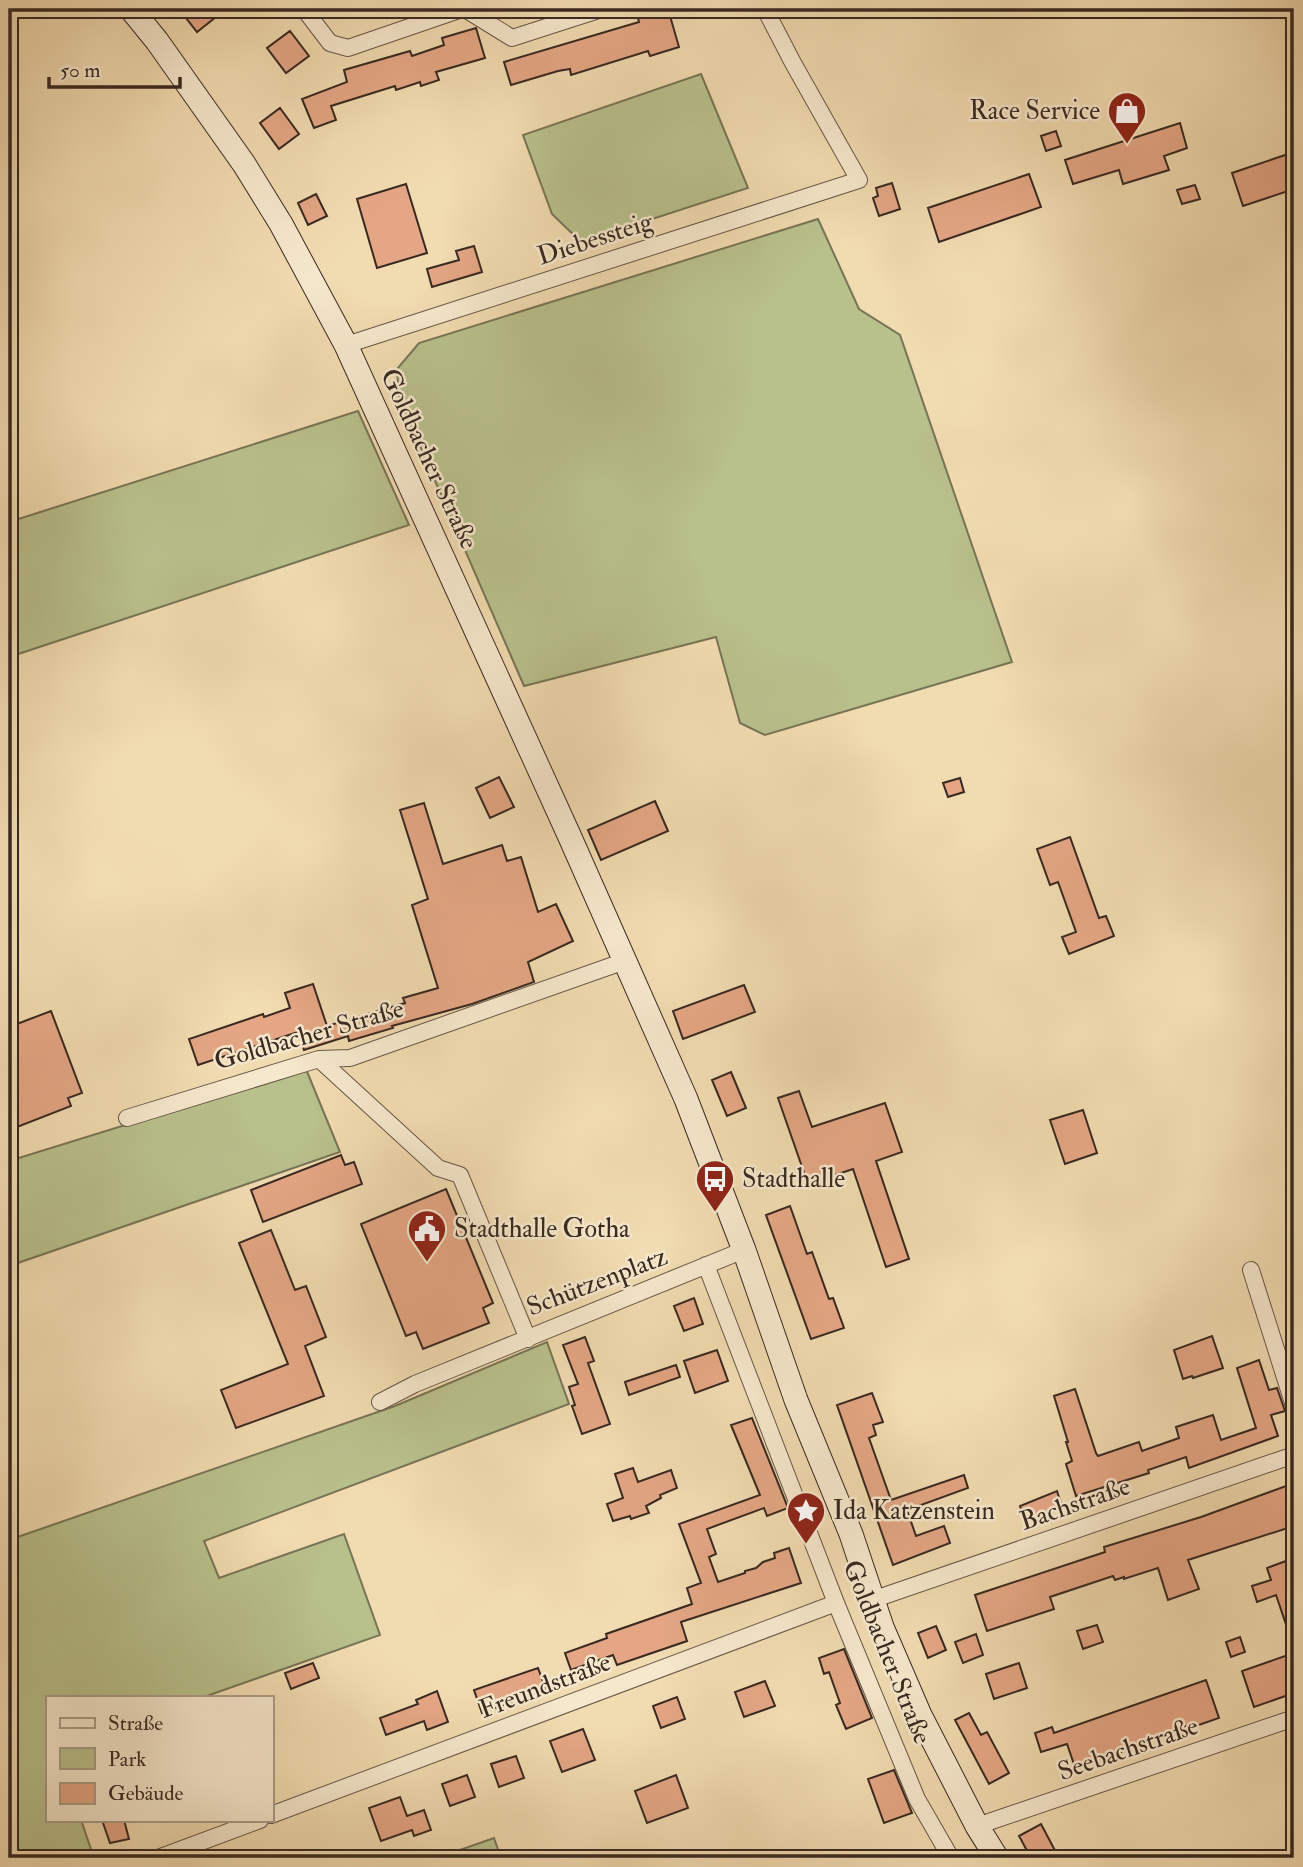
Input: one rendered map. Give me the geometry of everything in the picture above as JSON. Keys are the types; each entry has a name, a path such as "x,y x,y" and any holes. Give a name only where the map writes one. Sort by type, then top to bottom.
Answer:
{"main road":[{"name":"Goldbacher Straße","path":"131,9 157,41 244,164 281,224 346,345 686,1099 744,1250 796,1399 851,1534 872,1600 920,1716 977,1826 997,1858"}],"street":[{"path":"304,9 330,43 348,48 463,9 512,38 602,9"},
{"name":"Diebessteig","path":"346,345 859,180 765,9"},
{"name":"Goldbacher Straße","path":"127,1118 319,1059 350,1058 625,961"},
{"name":"Schützenplatz","path":"319,1059 438,1168 460,1175 528,1339 706,1265"},
{"path":"706,1265 744,1250"},
{"name":"Goldbacher Straße","path":"706,1265 836,1603 917,1799 951,1858"},
{"path":"1251,1270 1294,1406"},
{"path":"380,1402 415,1384 528,1339"},
{"name":"Bachstraße","path":"872,1600 1294,1455"},
{"name":"Freundstraße","path":"273,1814 836,1603"},
{"name":"Seebachstraße","path":"977,1826 1294,1718"},
{"path":"158,1858 255,1822"}],"green space":[{"path":"701,74 748,188 581,242 552,214 523,135"},
{"path":"818,219 859,309 900,335 1012,662 765,735 740,723 716,637 524,686 399,398 397,369 419,343"},
{"path":"358,411 409,525 9,657 9,522"},
{"path":"306,1069 340,1152 9,1266 9,1161"},
{"path":"547,1342 569,1404 204,1541 219,1578 344,1534 380,1635 207,1696 46,1696 46,1822 82,1822 94,1858 9,1858 9,1540 395,1406"},
{"path":"494,1838 501,1858 437,1858"}],"building":[{"path":"179,9 226,9 197,32"},
{"path":"668,9 679,47 650,56 648,51 571,75 570,69 558,71 511,85 504,62 639,22 638,18"},
{"path":"476,28 485,58 436,72 439,80 421,86 420,82 396,90 395,86 331,106 336,120 314,128 302,99 347,82 344,70 410,51 412,56 444,45 442,38"},
{"path":"290,31 309,56 286,73 267,48"},
{"path":"280,108 299,134 279,149 260,123"},
{"path":"1180,123 1187,148 1164,156 1169,170 1123,184 1119,170 1073,184 1065,160"},
{"path":"1056,131 1061,146 1046,151 1041,136"},
{"path":"1294,152 1294,189 1243,206 1232,173"},
{"path":"1029,174 1041,207 939,242 928,208"},
{"path":"892,183 900,209 879,216 873,198 878,196 876,188"},
{"path":"406,184 427,253 377,268 357,199"},
{"path":"1195,185 1200,199 1182,204 1177,190"},
{"path":"316,194 327,216 308,225 298,203"},
{"path":"474,246 482,272 432,287 427,269 459,260 456,251"},
{"path":"499,777 514,807 490,818 476,788"},
{"path":"960,778 964,792 948,797 943,783"},
{"path":"655,801 668,831 601,860 588,830"},
{"path":"424,803 443,864 502,845 507,861 521,857 538,912 556,904 573,941 528,962 534,982 472,1004 349,1041 348,1036 304,1050 298,1032 198,1065 189,1039 263,1014 264,1017 290,1008 285,993 313,984 327,1026 405,1003 403,998 438,988 412,905 428,899 400,810"},
{"path":"1070,837 1099,918 1106,916 1114,936 1069,954 1062,937 1076,932 1058,882 1050,885 1037,849"},
{"path":"744,985 755,1012 683,1039 673,1011"},
{"path":"51,1011 82,1093 68,1098 71,1106 12,1129 9,1121 9,1027"},
{"path":"731,1072 746,1108 727,1116 712,1080"},
{"path":"799,1091 812,1127 885,1103 902,1152 876,1161 909,1259 886,1267 853,1169 808,1184 778,1098"},
{"path":"1083,1110 1097,1153 1065,1164 1050,1120"},
{"path":"341,1155 345,1165 354,1162 362,1184 263,1222 251,1190"},
{"name":"Stadthalle Gotha","path":"446,1189 493,1303 483,1308 489,1323 423,1349 416,1332 406,1336 361,1224"},
{"path":"790,1206 807,1254 812,1252 829,1299 833,1298 844,1328 811,1339 766,1215"},
{"path":"271,1230 295,1290 306,1286 326,1337 305,1346 324,1396 236,1428 221,1390 288,1364 239,1243"},
{"path":"694,1298 703,1324 684,1331 674,1306"},
{"path":"1212,1336 1223,1368 1183,1379 1174,1350"},
{"path":"585,1337 594,1361 588,1363 610,1424 582,1434 572,1406 575,1405 569,1387 578,1384 563,1345"},
{"path":"717,1350 728,1381 695,1393 684,1361"},
{"path":"1259,1360 1269,1390 1277,1388 1285,1411 1271,1415 1278,1436 1189,1468 1186,1457 1148,1470 1149,1473 1076,1496 1066,1464 1072,1461 1068,1442 1054,1396 1075,1389 1098,1456 1139,1442 1142,1451 1179,1438 1176,1427 1213,1415 1221,1440 1256,1428 1237,1368"},
{"path":"676,1365 680,1377 629,1395 625,1382"},
{"path":"872,1393 883,1422 873,1425 876,1435 869,1438 891,1500 964,1475 968,1488 907,1510 916,1536 944,1526 950,1543 893,1565 837,1405"},
{"path":"752,1418 788,1508 767,1516 764,1508 707,1529 716,1554 709,1557 718,1582 756,1568 775,1558 774,1553 789,1548 801,1583 681,1622 687,1641 617,1665 613,1655 571,1670 565,1653 607,1638 606,1634 692,1604 687,1588 701,1583 679,1524 760,1495 731,1425"},
{"path":"633,1468 638,1482 671,1470 677,1488 660,1495 661,1498 646,1506 649,1513 613,1521 607,1504 623,1498 615,1474"},
{"path":"1286,1486 1294,1511 1294,1526 1188,1560 1199,1589 1168,1600 1158,1568 1124,1579 1115,1580 1113,1576 1050,1597 1054,1609 987,1631 975,1595 1105,1552 1104,1547 1201,1517"},
{"path":"1057,1491 1062,1507 1025,1521 1020,1506"},
{"path":"1294,1558 1292,1642 1276,1595 1257,1602 1252,1586 1271,1580 1267,1568"},
{"path":"1097,1625 1103,1642 1083,1649 1077,1631"},
{"path":"936,1626 946,1650 928,1658 918,1633"},
{"path":"976,1634 983,1655 963,1663 955,1642"},
{"path":"1240,1637 1245,1652 1231,1657 1226,1642"},
{"path":"844,1649 872,1718 846,1729 836,1705 840,1703 829,1672 824,1674 819,1658"},
{"path":"1291,1654 1294,1664 1294,1693 1254,1707 1242,1671"},
{"path":"313,1663 319,1678 291,1689 285,1673"},
{"path":"1019,1663 1027,1688 994,1699 986,1674"},
{"path":"538,1668 546,1690 482,1713 474,1690"},
{"path":"1206,1680 1219,1718 1196,1726 1195,1723 1075,1767 1067,1744 1041,1752 1035,1733 1052,1727 1054,1733"},
{"path":"765,1681 775,1706 744,1717 735,1692"},
{"path":"437,1691 448,1722 427,1730 424,1721 386,1735 380,1718 418,1704 416,1700"},
{"path":"677,1697 685,1719 661,1728 653,1706"},
{"path":"969,1713 981,1735 987,1732 1009,1773 989,1784 955,1720"},
{"path":"583,1729 595,1760 562,1772 550,1741"},
{"path":"516,1756 524,1778 499,1787 491,1764"},
{"path":"894,1770 912,1813 884,1823 868,1779"},
{"path":"467,1775 475,1797 450,1806 442,1784"},
{"path":"676,1775 688,1808 647,1823 635,1791"},
{"path":"400,1797 407,1816 424,1810 431,1830 414,1836 412,1830 381,1841 369,1808"},
{"path":"103,1822 125,1822 129,1839 110,1843"},
{"path":"1041,1824 1059,1858 1031,1858 1019,1836"}],"place":[{"name":"Race Service","path":"1127,145"},
{"name":"Stadthalle","path":"715,1213"},
{"name":"Stadthalle Gotha","path":"427,1263"},
{"name":"Ida Katzenstein","path":"806,1545"}]}
